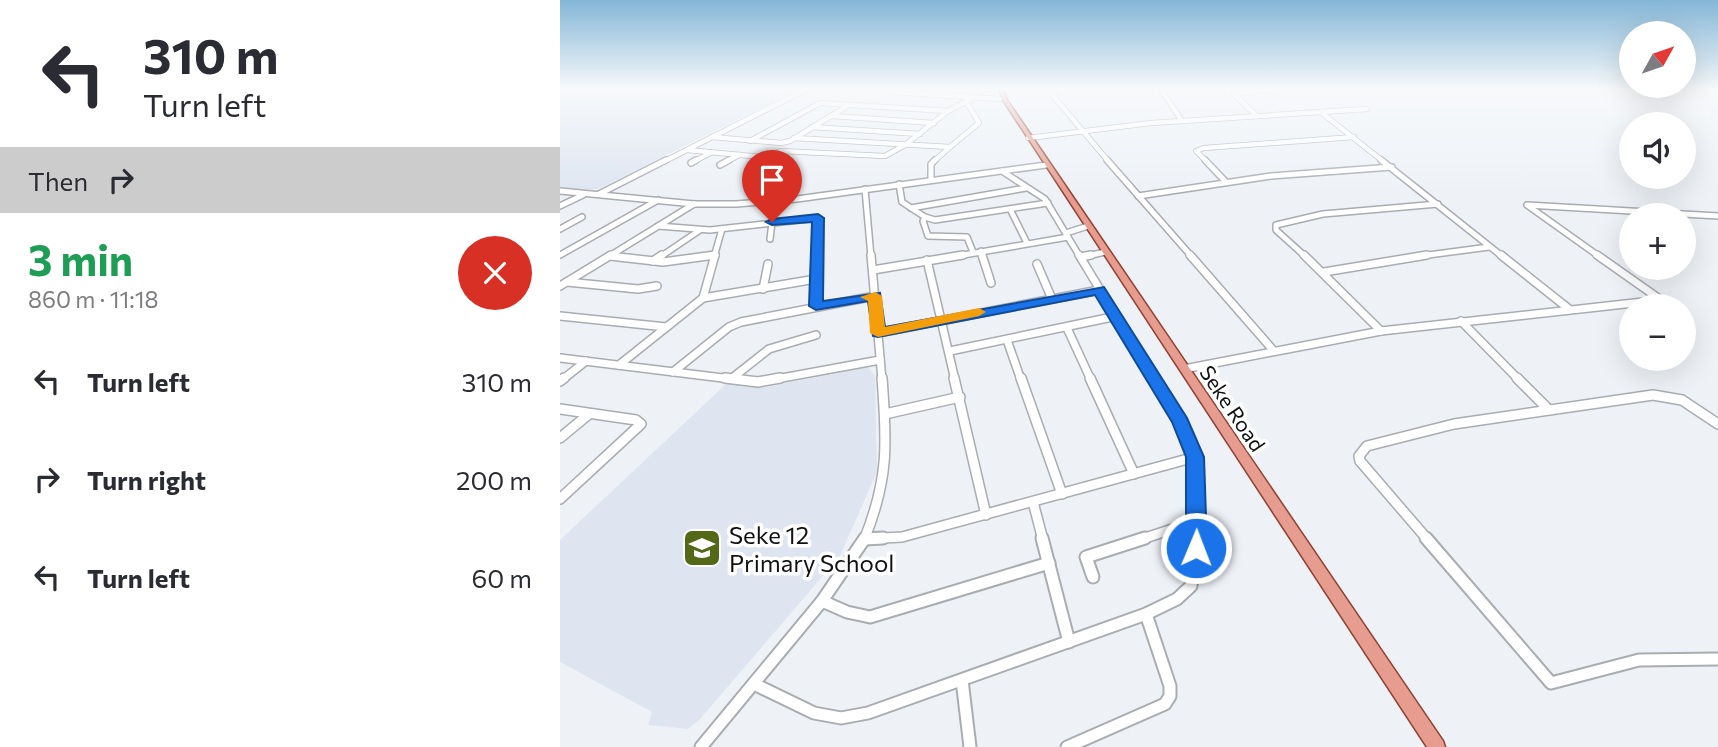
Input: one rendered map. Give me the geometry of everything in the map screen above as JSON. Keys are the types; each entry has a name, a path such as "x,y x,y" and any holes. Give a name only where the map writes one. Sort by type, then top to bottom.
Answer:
{"main road":[{"name":"Seke Road","path":"1018,123 1437,747"}],"street":[{"path":"597,195 741,123"},
{"path":"750,141 783,123"},
{"path":"712,138 781,143 819,123"},
{"path":"687,150 763,157 781,151 882,156 905,145 933,123"},
{"path":"931,180 931,164 979,123"},
{"path":"1075,123 1273,350"},
{"path":"1028,138 1163,123"},
{"path":"1335,123 1569,309"},
{"path":"812,127 919,134"},
{"path":"1226,182 1196,151 1204,148 1354,137"},
{"path":"794,138 950,147"},
{"path":"691,163 710,153"},
{"path":"720,165 739,155"},
{"path":"560,191 694,204 780,201 1004,173 1046,165"},
{"path":"1139,196 1226,182 1392,167"},
{"path":"754,684 814,713 841,718 868,713 1146,614 1184,593 1192,584 1195,575 1195,457 1181,422 1044,197 1004,173 931,180 899,187"},
{"path":"899,187 902,202 925,218 941,220 1048,203"},
{"path":"911,208 1026,188"},
{"path":"701,747 822,601 865,539 879,500 886,468 885,414 865,189"},
{"path":"560,206 586,194"},
{"path":"560,255 659,200"},
{"path":"563,284 694,204"},
{"path":"1381,331 1324,272 1276,230 1276,225 1323,214 1438,205"},
{"path":"1184,369 1381,331 1661,300 1527,205 1718,215"},
{"path":"1010,209 1027,243"},
{"path":"560,229 582,217"},
{"path":"658,226 722,229 818,218 816,306"},
{"path":"925,218 926,231 930,237 967,237 973,253"},
{"path":"770,239 772,222"},
{"path":"873,270 1067,235 1088,226"},
{"path":"703,298 722,229"},
{"path":"653,262 700,230"},
{"path":"1324,272 1378,261 1489,247"},
{"path":"981,251 991,283"},
{"path":"1081,257 1105,252"},
{"path":"610,256 653,262 715,255"},
{"path":"927,260 943,318 986,515"},
{"path":"764,289 768,264"},
{"path":"1037,264 1052,299"},
{"path":"619,365 703,298 816,279"},
{"path":"563,284 638,289 657,286"},
{"path":"878,333 943,318 1099,290"},
{"path":"673,372 729,327 754,318 875,296"},
{"path":"560,316 666,327"},
{"path":"950,351 1117,316"},
{"path":"1461,321 1548,409"},
{"path":"1067,328 1134,474"},
{"path":"730,379 760,352 782,343 816,335"},
{"path":"1007,340 1062,494"},
{"path":"560,358 730,379 769,381 880,360"},
{"path":"560,381 586,361"},
{"path":"1718,424 1682,400 1661,395 1548,409 1410,433 1367,446 1361,453 1360,461 1550,683 1639,660 1718,659"},
{"path":"885,414 960,397"},
{"path":"560,409 636,420 641,424 560,499"},
{"path":"560,438 589,414"},
{"path":"865,539 902,537 1195,457"},
{"path":"1033,502 1069,642"},
{"path":"1093,577 1086,556 1197,521"},
{"path":"822,601 847,612 870,617 1049,564"},
{"path":"1067,747 1165,704 1170,696 1170,686 1146,614"},
{"path":"962,680 970,747"}],"shaded area":[{"path":"560,123 731,123 600,188 560,188"},
{"name":"Seke 12 Primary School","path":"868,367 875,376 877,472 840,556 700,719 688,729 648,725 652,712 560,662 560,540 726,384 766,387"}],"slow traffic":[{"path":"866,297 875,296 878,333 979,312"}],"place":[{"name":"Seke 12 Primary School","path":"702,548"}],"route":[{"path":"772,222 811,216 818,218 816,306 875,296 878,333 943,318 1099,290 1181,422 1195,457 1196,548"}]}
